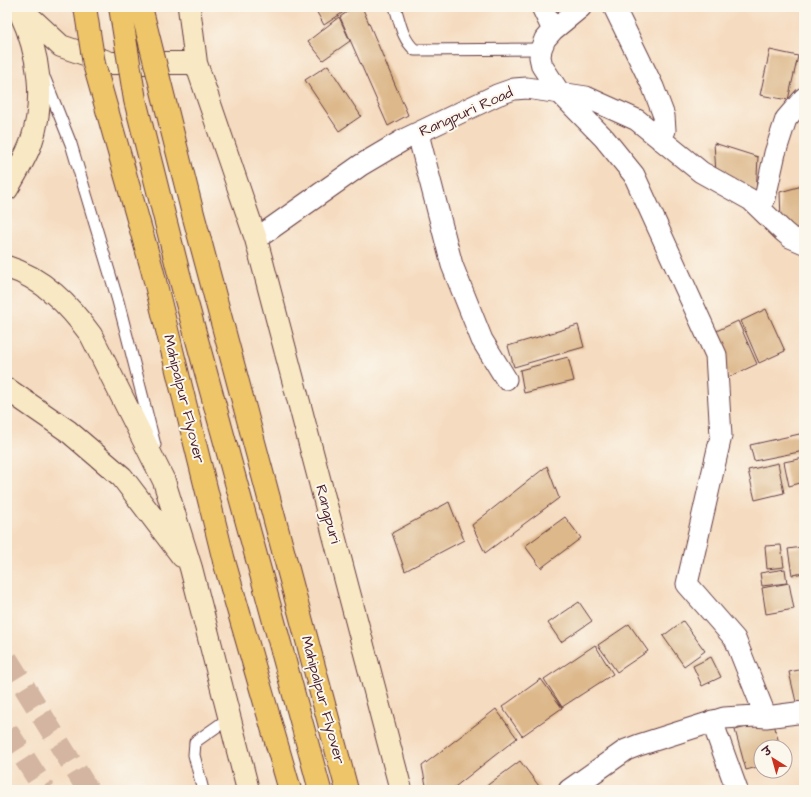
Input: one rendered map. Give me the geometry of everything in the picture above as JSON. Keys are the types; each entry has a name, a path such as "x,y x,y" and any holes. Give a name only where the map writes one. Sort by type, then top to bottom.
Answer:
{"highway":[{"name":"Mahipalpur Flyover","path":"85,7 94,64 152,269 224,561 290,790"},
{"path":"120,7 135,100 177,267 320,790"},
{"name":"Mahipalpur Flyover","path":"141,7 193,214 347,790"}],"main road":[{"path":"7,189 20,168 31,142 38,114 39,86 36,58 28,30 18,7"},
{"path":"18,7 61,46 111,63 196,63"},
{"name":"Rangpuri","path":"188,7 196,63 256,239 400,790"},
{"path":"7,266 37,281 58,296 76,314 88,329 164,481 191,568 248,790"},
{"path":"7,389 68,431 122,477 191,568"}],"street":[{"path":"542,7 553,30"},
{"path":"581,7 553,30 545,39 540,57 542,66 559,92 604,138 634,174 716,355 721,436 687,584 735,639 766,717"},
{"path":"614,7 653,87 664,116 665,130 661,140"},
{"name":"Rangpuri Road","path":"256,239 361,166 405,139 498,95 514,89 526,88 586,97 637,120 701,172 746,197 757,205 790,237 804,243"},
{"path":"757,205 765,198 775,154 786,119 804,98"},
{"path":"418,134 452,265 482,340 506,380"},
{"path":"569,790 626,750 712,721 724,718 755,716 766,717 804,712"},
{"path":"712,721 737,790"}],"lane":[{"path":"395,7 404,36 414,50 541,49"},
{"path":"36,58 71,144 78,167 118,301 164,481"},
{"path":"203,790 194,755 195,742 229,718"}],"building":[{"path":"314,7 351,7 324,25"},
{"path":"354,7 362,7 408,115 388,126 340,17"},
{"path":"339,17 350,41 323,60 308,41"},
{"path":"770,50 798,56 788,100 760,95"},
{"path":"328,65 361,116 339,131 305,80"},
{"path":"714,143 758,157 756,195 716,173"},
{"path":"802,186 804,191 804,226 792,234 781,221 780,192"},
{"path":"766,309 785,351 759,363 741,321"},
{"path":"738,321 757,364 729,377 710,334"},
{"path":"578,325 584,347 514,367 508,346"},
{"path":"568,357 574,381 524,393 520,370"},
{"path":"804,433 804,451 754,461 750,445"},
{"path":"804,458 804,482 789,486 784,462"},
{"path":"778,463 784,493 755,500 748,470"},
{"path":"547,466 559,498 485,553 472,525"},
{"path":"449,502 464,540 405,571 392,533"},
{"path":"565,517 581,538 541,568 525,546"},
{"path":"781,545 784,567 767,569 765,546"},
{"path":"802,547 804,573 792,575 788,549"},
{"path":"785,569 787,583 762,586 760,573"},
{"path":"789,583 794,609 766,614 762,588"},
{"path":"579,602 592,621 561,642 548,623"},
{"path":"683,621 705,651 684,666 663,636"},
{"path":"629,624 648,651 617,672 598,645"},
{"path":"595,645 613,674 562,707 544,679"},
{"path":"711,657 721,677 702,686 693,666"},
{"path":"804,669 804,701 796,702 789,672"},
{"path":"541,679 562,708 522,736 502,707"},
{"path":"496,709 517,738 451,790 427,790 422,766"},
{"path":"773,720 778,739 753,739 753,768 746,770 735,730"},
{"path":"520,761 542,790 481,790"}],"tunnel":[{"path":"7,659 88,790"},
{"path":"7,731 45,790"}]}
